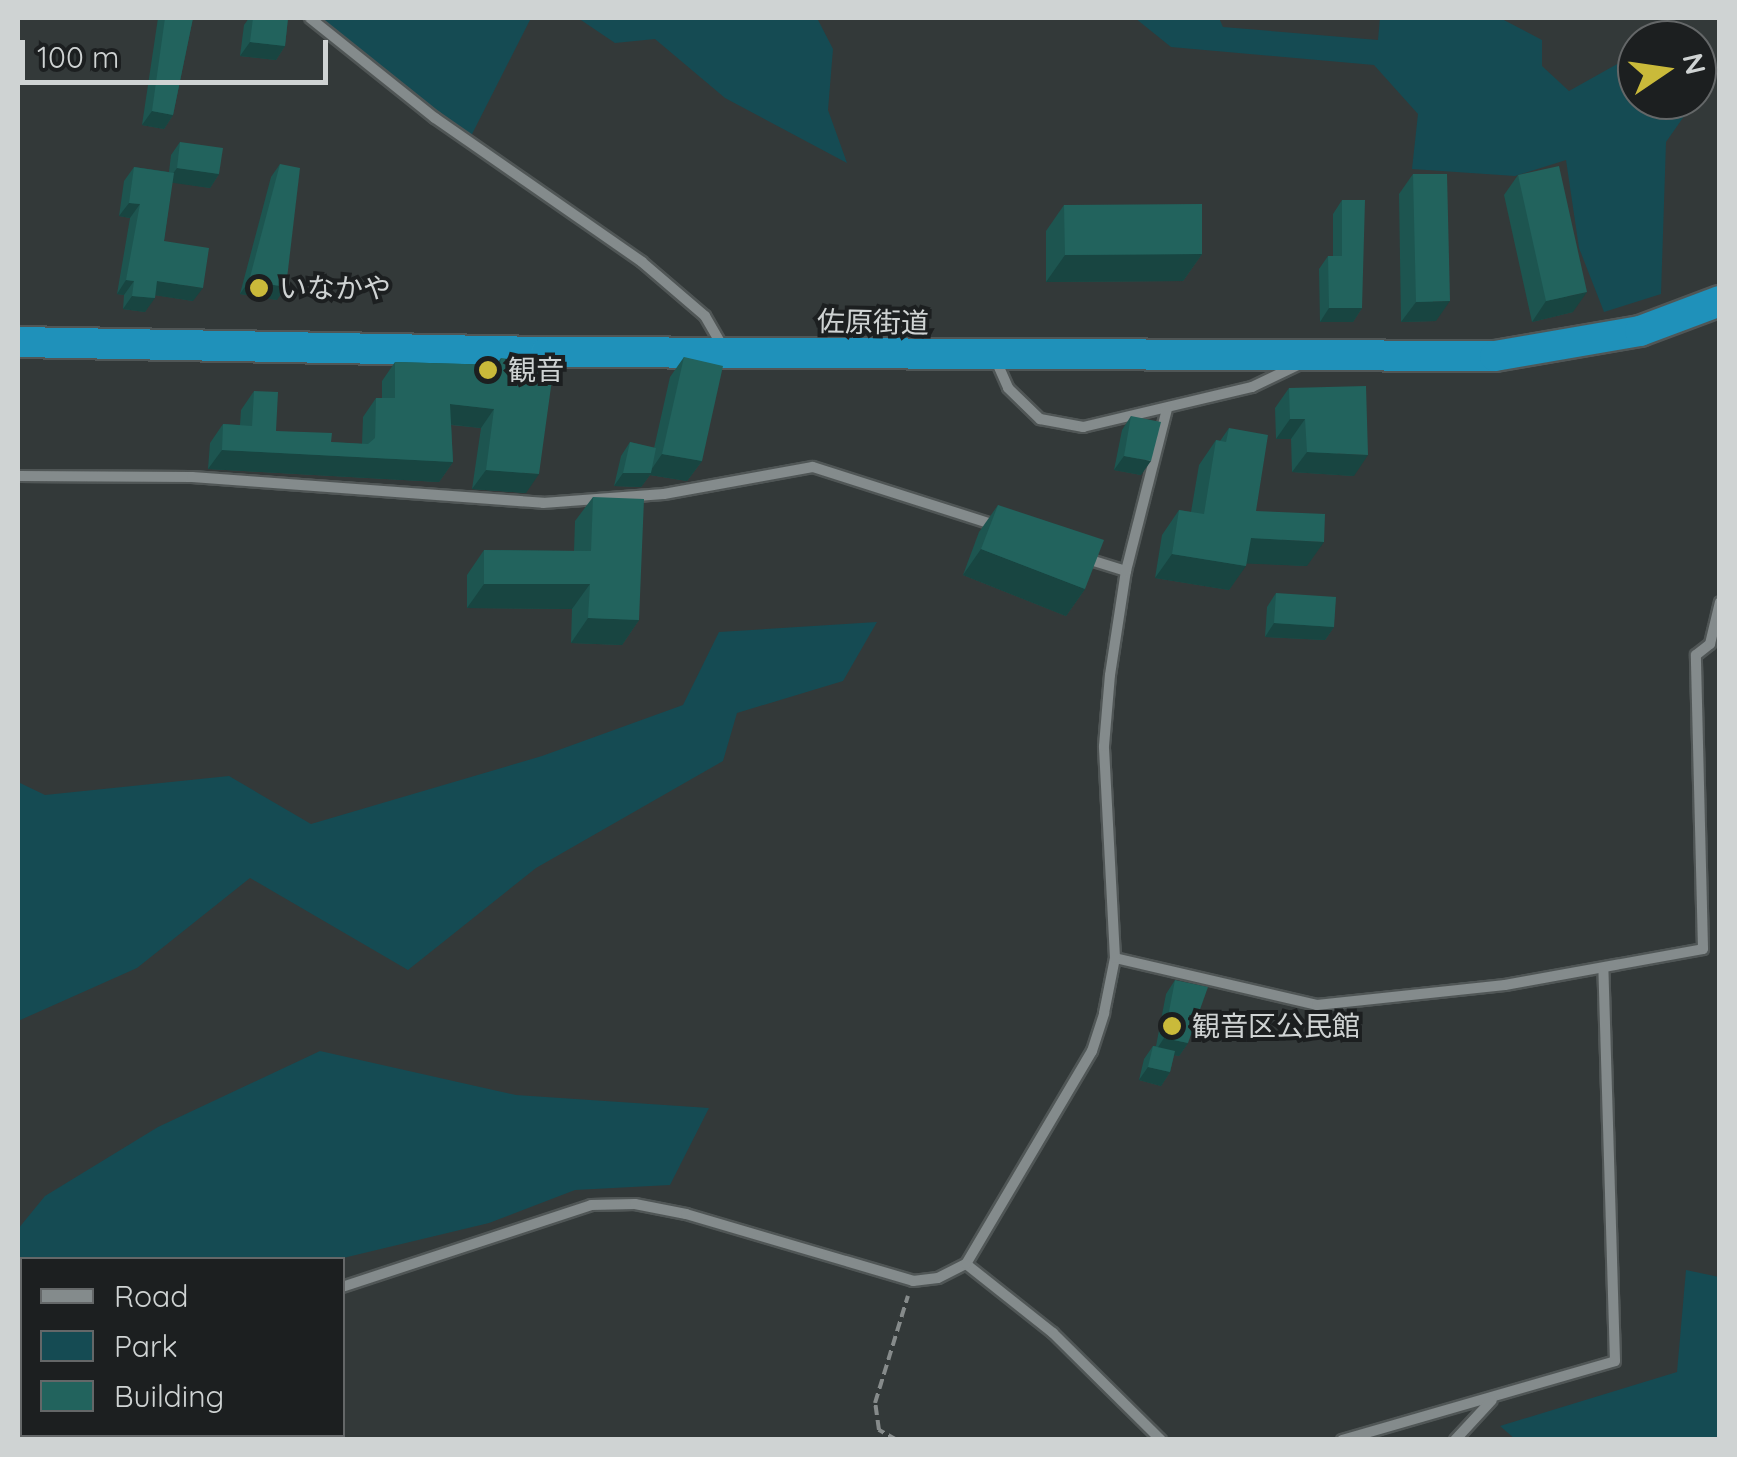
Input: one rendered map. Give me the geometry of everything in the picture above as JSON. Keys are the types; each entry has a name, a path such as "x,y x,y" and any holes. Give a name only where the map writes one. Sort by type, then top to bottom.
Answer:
{"highway":[{"name":"佐原街道","path":"18,342 994,356 1495,356 1640,331 1720,301"}],"street":[{"path":"310,18 435,118 642,262 705,316 726,352"},
{"path":"994,356 1008,388 1040,419 1083,427 1252,387 1315,357"},
{"path":"345,1285 591,1206 634,1204 913,1280 938,1278 966,1264 1092,1050 1115,958 1104,746 1126,571 1167,409"},
{"path":"18,476 192,476 543,503 664,494 813,467 1007,529"},
{"path":"1074,554 1126,571"},
{"path":"1696,655 1710,644 1720,602"},
{"path":"1696,655 1720,644"},
{"path":"1115,958 1317,1005 1417,998 1703,949 1696,655"},
{"path":"1342,1440 1492,1400 1615,1361 1603,968"},
{"path":"966,1264 1053,1334 1161,1440"},
{"path":"1456,1440 1492,1400"}],"path":[{"path":"897,1440 880,1430 875,1404 913,1280"}],"green space":[{"path":"310,18 531,18 469,140"},
{"path":"578,18 817,18 833,49 828,110 847,163 725,98 655,39 615,43"},
{"path":"1135,18 1219,18 1223,27 1378,40 1380,18 1500,18 1542,40 1542,66 1569,91 1617,64 1617,120 1681,120 1666,142 1661,294 1604,312 1579,248 1566,160 1515,176 1412,169 1418,114 1374,65 1171,47"},
{"path":"877,622 843,681 737,713 723,761 536,868 408,970 250,878 137,968 18,1021 18,782 45,795 229,776 311,824 542,756 683,705 719,632"},
{"path":"320,1051 516,1095 709,1108 670,1185 575,1190 489,1223 345,1258 20,1257 18,1435 18,1229 45,1196 158,1127"},
{"path":"1686,1270 1719,1277 1719,1439 1515,1439 1500,1426 1677,1372"}],"building":[{"path":"165,18 193,18 173,115 152,111"},
{"path":"253,18 288,18 285,46 250,42"},
{"path":"180,142 223,148 219,174 177,168"},
{"path":"280,164 300,168 286,287 249,281"},
{"path":"1559,166 1587,292 1546,301 1518,175"},
{"path":"134,167 174,173 164,241 209,248 203,288 157,281 155,298 132,296 134,281 126,280 140,204 129,203"},
{"path":"1413,174 1447,174 1450,301 1416,302"},
{"path":"1342,200 1365,200 1362,308 1329,308 1328,256 1342,256"},
{"path":"1202,204 1202,254 1065,255 1064,205"},
{"path":"684,357 723,366 702,461 662,454"},
{"path":"501,358 554,365 539,474 486,470 494,409 450,404 453,462 222,450 223,424 252,426 254,391 278,392 276,431 332,433 331,442 368,444 375,438 376,398 395,398 395,362 500,365"},
{"path":"1366,386 1368,455 1307,452 1305,419 1290,419 1289,388"},
{"path":"1131,416 1161,422 1151,461 1124,456"},
{"path":"1229,428 1268,435 1256,511 1325,514 1324,542 1251,538 1246,566 1172,554 1179,510 1204,514 1216,440 1226,442"},
{"path":"630,442 656,448 651,473 623,473"},
{"path":"593,497 644,499 639,620 588,618 590,584 484,584 484,550 591,551"},
{"path":"998,505 1104,540 1085,589 981,549"},
{"path":"1276,593 1336,597 1334,627 1274,623"},
{"path":"1175,980 1208,987 1188,1043 1164,1038"},
{"path":"1153,1046 1175,1051 1170,1072 1148,1067"}],"place":[{"name":"いなかや","path":"259,288"},
{"name":"観音","path":"488,370"},
{"name":"観音区公民館","path":"1172,1026"}]}
